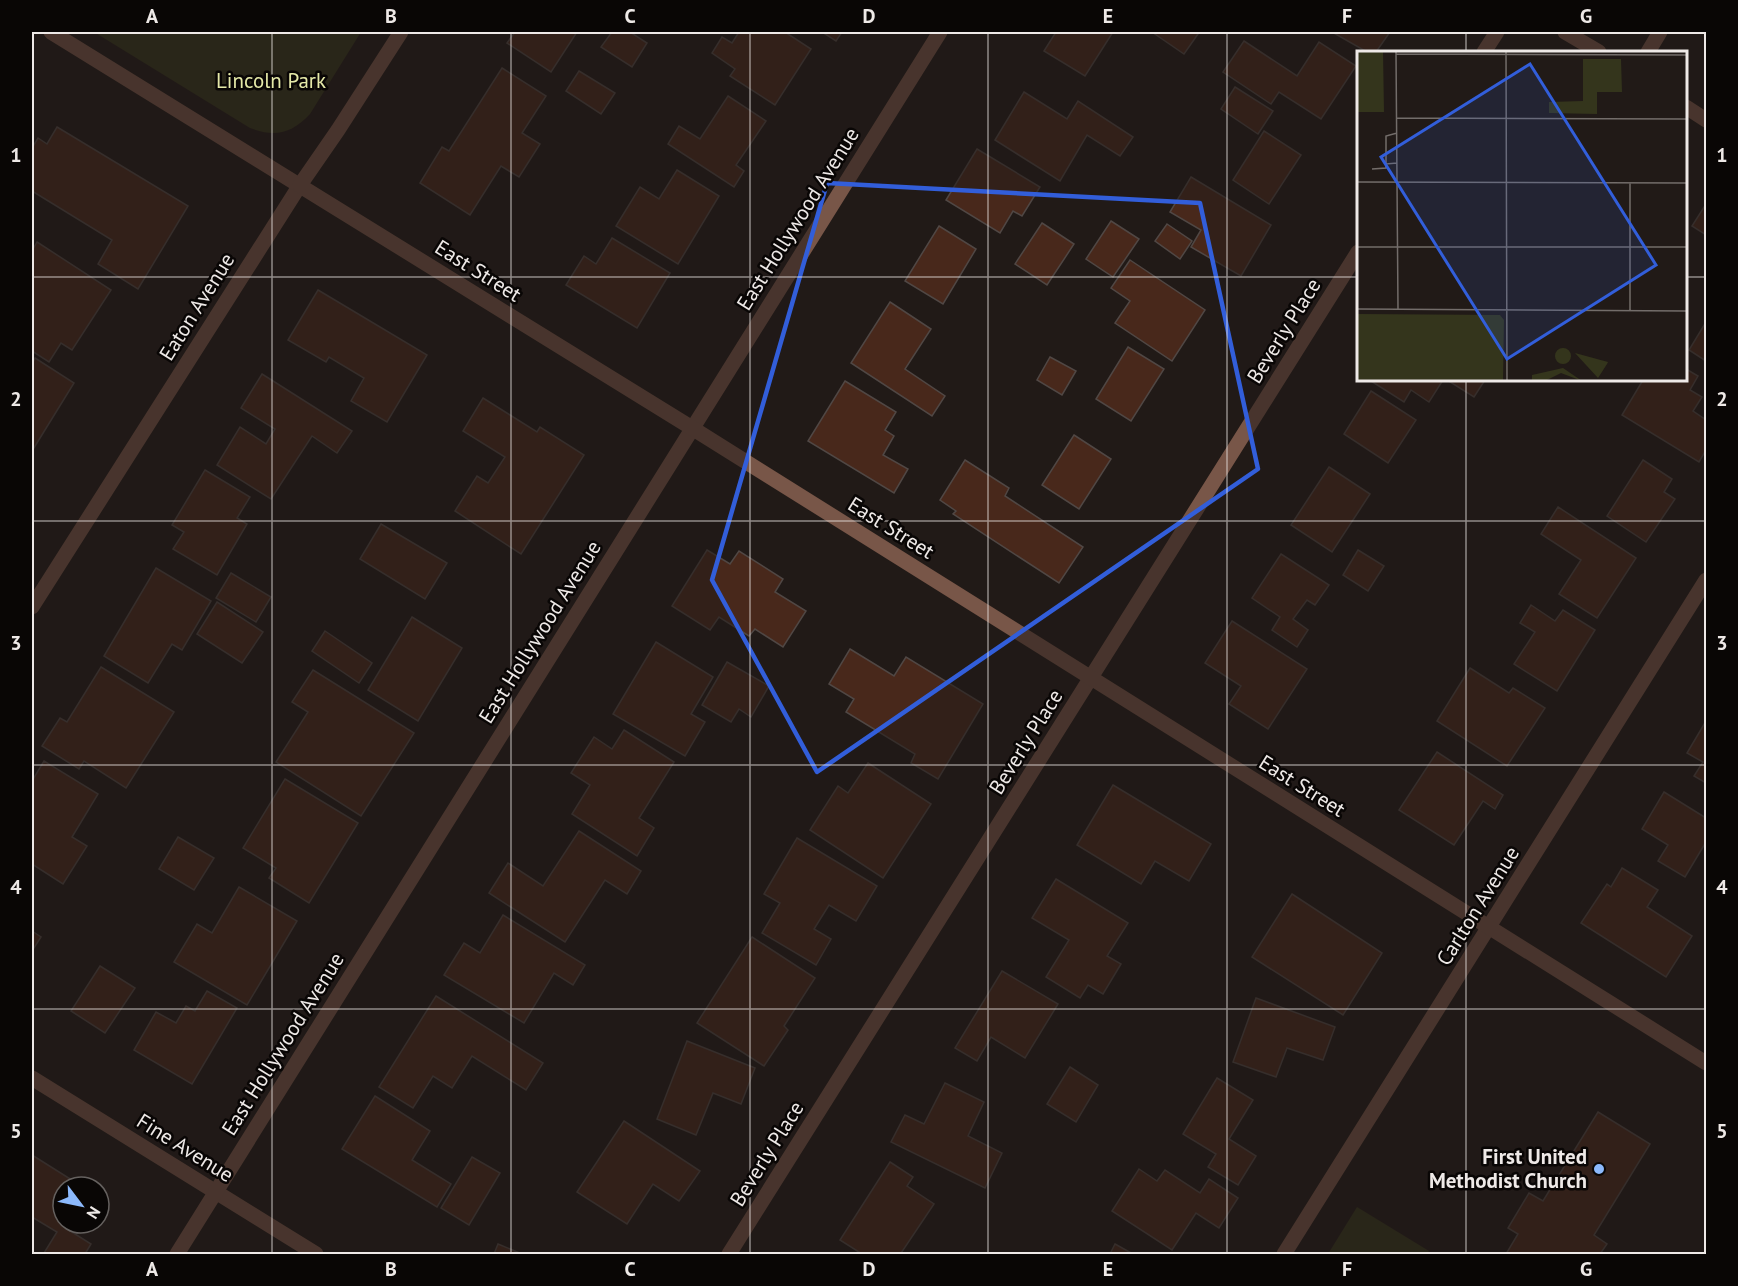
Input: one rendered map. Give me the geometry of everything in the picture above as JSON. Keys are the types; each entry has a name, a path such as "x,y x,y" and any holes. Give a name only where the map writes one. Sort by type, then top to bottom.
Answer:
{"street":[{"name":"East Street","path":"51,32 692,428 1707,1063"},
{"name":"Eaton Avenue","path":"32,607 300,185 401,32"},
{"name":"East Hollywood Avenue","path":"177,1254 940,32"},
{"path":"1485,51 1497,32"},
{"path":"1565,32 1597,51"},
{"path":"1649,51 1660,32"},
{"path":"1687,108 1707,120"},
{"name":"Beverly Place","path":"729,1254 1357,255"},
{"name":"Carlton Avenue","path":"1284,1254 1707,580"},
{"name":"Fine Avenue","path":"32,1078 316,1254"}],"highlighted area":[{"path":"827,183 1200,203 1258,469 817,772 712,580"}],"green space":[{"name":"Lincoln Park","path":"94,32 361,32 310,114 297,126 283,132 268,133 250,128"},
{"path":"1357,1207 1429,1251 1427,1254 1328,1254"}],"building":[{"path":"515,32 577,32 551,72 507,43"},
{"path":"612,32 630,32 647,43 632,67 601,47"},
{"path":"739,32 785,32 811,49 775,105 730,76 735,69 712,53 722,37 732,43"},
{"path":"822,32 842,32 836,41"},
{"path":"1056,32 1113,32 1085,76 1044,51"},
{"path":"1152,32 1194,32 1198,34 1184,54"},
{"path":"1332,32 1390,32 1377,51 1365,51"},
{"path":"1244,41 1297,76 1319,42 1356,66 1321,119 1279,92 1271,104 1223,72"},
{"path":"502,68 546,96 522,133 540,144 519,177 501,166 470,215 420,183 442,147 449,151"},
{"path":"579,71 615,93 601,114 566,91"},
{"path":"1235,87 1273,111 1258,134 1221,109"},
{"path":"1024,92 1067,119 1078,101 1133,137 1120,156 1087,135 1060,181 995,140"},
{"path":"728,96 766,121 736,165 744,171 734,187 668,144 679,126 700,139"},
{"path":"57,127 188,206 138,289 98,264 112,240 32,191 32,148 38,138 47,144"},
{"path":"1264,131 1301,155 1269,204 1233,180"},
{"path":"977,149 1040,187 1022,216 1013,211 1000,233 946,200"},
{"path":"677,170 719,196 678,264 616,226 640,187 659,199"},
{"path":"1191,177 1271,225 1241,276 1191,247 1201,230 1170,212"},
{"path":"1706,204 1706,235 1692,226"},
{"path":"1111,221 1139,239 1113,277 1086,259"},
{"path":"1042,223 1074,244 1047,285 1015,264"},
{"path":"1167,224 1192,241 1180,259 1155,241"},
{"path":"939,226 976,249 943,304 905,281"},
{"path":"612,238 670,273 637,328 566,285 584,256 596,264"},
{"path":"37,242 111,290 72,350 61,343 49,362 32,351 32,251"},
{"path":"1130,260 1205,310 1172,361 1115,323 1130,301 1111,288"},
{"path":"318,290 427,355 387,422 351,401 364,378 329,357 326,362 288,340"},
{"path":"890,302 931,329 905,369 945,396 932,416 851,363"},
{"path":"1706,322 1706,361 1689,350"},
{"path":"1128,347 1164,369 1131,421 1096,399"},
{"path":"1050,357 1076,371 1062,395 1037,380"},
{"path":"35,358 74,383 32,451 32,364"},
{"path":"1687,370 1698,376 1690,390 1702,397 1693,411 1706,420 1706,450 1699,462 1622,415 1642,381 1687,381"},
{"path":"262,374 352,431 337,453 312,436 271,499 217,465 240,427 266,444 275,429 241,408"},
{"path":"845,381 896,412 885,430 894,436 883,455 908,469 894,493 808,441"},
{"path":"1371,381 1442,381 1429,402 1411,390 1404,402"},
{"path":"1449,381 1484,381 1474,397"},
{"path":"1371,391 1416,420 1388,463 1344,434"},
{"path":"483,398 537,432 540,427 584,455 521,554 455,511 477,476 488,483 505,457 463,431"},
{"path":"1074,435 1111,459 1079,509 1042,485"},
{"path":"965,460 1009,488 1005,496 1083,547 1059,583 953,514 956,511 940,500"},
{"path":"1643,460 1672,479 1664,492 1675,499 1646,542 1607,516"},
{"path":"1329,467 1370,494 1332,552 1291,525"},
{"path":"205,470 250,497 237,518 247,524 217,575 173,549 184,532 172,525"},
{"path":"1558,507 1636,558 1597,618 1559,594 1581,560 1541,534"},
{"path":"381,524 447,563 425,599 360,559"},
{"path":"707,550 730,564 739,551 783,579 775,592 806,611 783,647 755,629 749,636 719,617 710,630 672,606"},
{"path":"1358,550 1384,566 1368,591 1343,575"},
{"path":"1281,554 1329,585 1315,605 1307,600 1293,619 1308,630 1297,647 1272,630 1280,617 1252,598"},
{"path":"156,568 211,601 182,650 172,644 148,683 104,656"},
{"path":"231,573 271,597 256,622 216,598"},
{"path":"217,602 263,632 242,663 197,634"},
{"path":"1531,605 1555,621 1563,610 1595,630 1557,691 1514,664 1535,632 1520,623"},
{"path":"412,617 462,648 418,721 368,690"},
{"path":"1232,621 1307,669 1268,729 1229,704 1241,686 1205,663"},
{"path":"325,631 372,663 359,683 312,651"},
{"path":"656,642 713,677 691,714 705,722 685,756 613,714"},
{"path":"850,649 894,676 906,657 983,704 938,779 911,763 915,754 846,712 854,699 829,684"},
{"path":"727,662 769,686 751,717 739,709 731,722 702,705"},
{"path":"101,667 174,712 126,788 84,761 79,769 42,746 60,718 67,722"},
{"path":"1470,668 1509,693 1513,688 1545,708 1507,766 1437,721"},
{"path":"313,670 414,733 361,816 276,762 308,712 292,702"},
{"path":"1706,721 1706,783 1694,776 1703,762 1687,753"},
{"path":"624,730 674,762 639,818 654,828 637,856 572,814 590,785 571,773 594,737 612,749"},
{"path":"1437,752 1503,795 1495,809 1483,801 1454,845 1399,810"},
{"path":"44,761 98,794 72,837 87,846 63,884 32,864 32,781"},
{"path":"868,763 931,804 883,878 810,830 838,786 848,793"},
{"path":"285,779 358,823 309,903 269,878 276,868 243,848"},
{"path":"1113,785 1211,844 1189,881 1155,861 1141,884 1077,845"},
{"path":"1664,792 1706,818 1706,842 1685,877 1658,861 1668,845 1642,829"},
{"path":"579,831 641,871 627,894 605,880 565,942 489,893 508,863 543,886"},
{"path":"178,837 214,858 194,890 159,869"},
{"path":"797,838 877,886 856,921 829,905 814,929 831,939 816,965 762,933 780,903 764,894"},
{"path":"1622,868 1658,890 1647,907 1692,936 1666,977 1581,923 1607,884 1611,887"},
{"path":"1056,879 1128,923 1107,956 1121,964 1103,994 1088,985 1080,998 1046,977 1069,940 1032,918"},
{"path":"239,887 297,921 247,1005 174,962 197,924 212,933"},
{"path":"1292,894 1382,953 1343,1015 1252,957"},
{"path":"503,915 585,965 573,985 554,973 524,1023 444,975 464,943 480,953"},
{"path":"32,931 41,937 32,951"},
{"path":"752,937 815,978 784,1026 788,1030 764,1066 697,1023"},
{"path":"100,966 135,988 105,1033 71,1011"},
{"path":"1002,971 1058,1004 1025,1058 991,1037 977,1061 955,1048"},
{"path":"207,991 237,1008 192,1084 134,1050 156,1012 176,1023 186,1006 195,1011"},
{"path":"436,996 543,1063 526,1090 472,1056 452,1088 433,1076 413,1108 379,1087"},
{"path":"1256,998 1335,1027 1323,1060 1287,1048 1276,1077 1233,1062"},
{"path":"687,1041 755,1068 741,1104 713,1093 696,1135 657,1119"},
{"path":"1070,1067 1098,1085 1076,1122 1047,1104"},
{"path":"1217,1078 1253,1100 1229,1139 1256,1156 1238,1185 1208,1167 1216,1154 1183,1134"},
{"path":"945,1083 984,1102 968,1136 1002,1153 985,1188 891,1142 905,1115 924,1124"},
{"path":"375,1096 430,1131 412,1160 451,1184 437,1207 342,1149"},
{"name":"First United Methodist Church","path":"1598,1112 1650,1144 1594,1235 1607,1244 1600,1254 1506,1254 1518,1234 1508,1228 1529,1193 1543,1201"},
{"path":"624,1121 700,1171 679,1201 653,1184 627,1224 577,1192"},
{"path":"32,1155 64,1175 51,1175 51,1228 32,1217"},
{"path":"472,1157 500,1173 469,1225 441,1208"},
{"path":"890,1162 913,1177 907,1186 934,1204 901,1253 904,1254 862,1254 840,1240"},
{"path":"1139,1169 1157,1181 1165,1170 1200,1193 1209,1179 1238,1198 1219,1228 1196,1213 1172,1250 1112,1211"},
{"path":"55,1235 77,1235 91,1244 85,1254 44,1253"},
{"path":"498,1244 522,1254 494,1254"},
{"path":"1115,1244 1133,1254 1110,1254"}],"place":[{"name":"First United Methodist Church","path":"1599,1169"}]}
